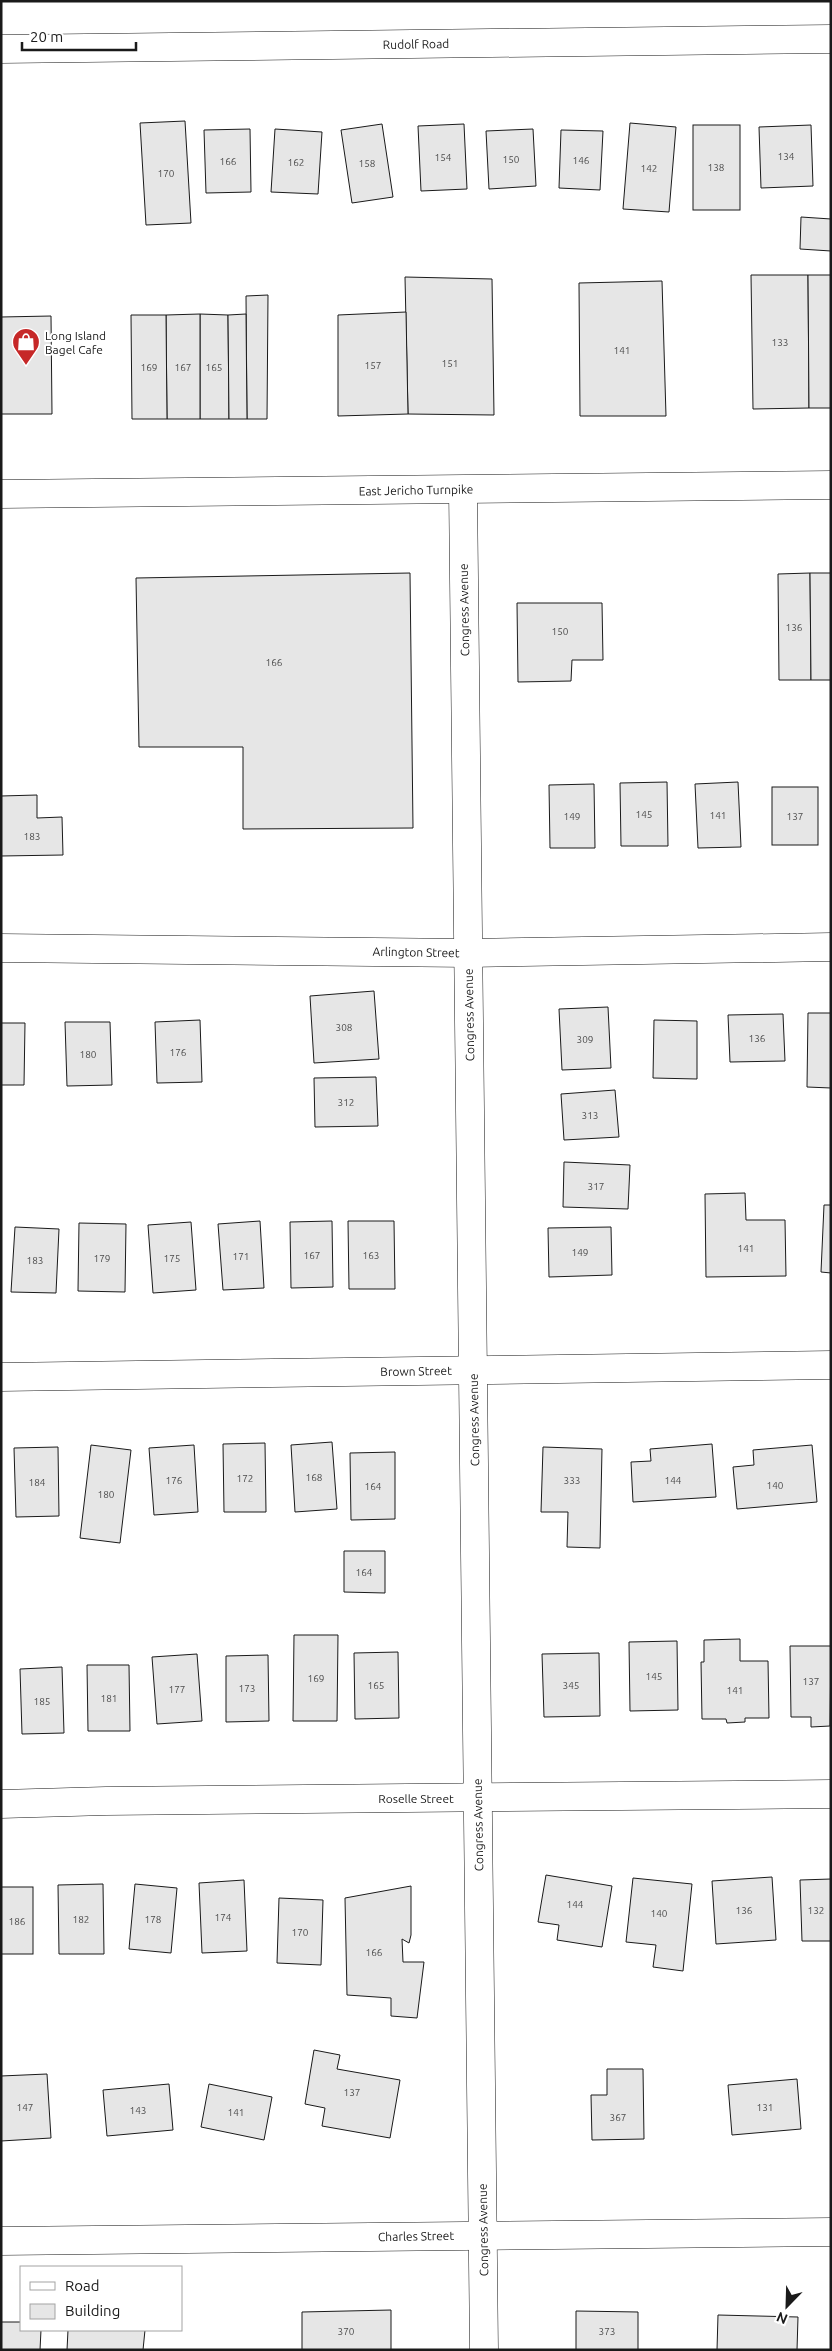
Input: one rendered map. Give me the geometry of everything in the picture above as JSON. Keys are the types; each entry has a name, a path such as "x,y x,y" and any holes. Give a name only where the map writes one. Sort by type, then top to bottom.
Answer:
{"street":[{"name":"Rudolf Road","path":"1,49 831,39"},
{"name":"East Jericho Turnpike","path":"1,494 831,485"},
{"name":"Congress Avenue","path":"463,490 484,2350"},
{"name":"Arlington Street","path":"1,948 468,953 831,947"},
{"name":"Brown Street","path":"1,1377 831,1366"},
{"name":"Roselle Street","path":"1,1804 106,1801 831,1794"},
{"name":"Charles Street","path":"1,2241 831,2232"}],"building":[{"path":"185,121 191,223 146,225 140,123"},
{"path":"630,123 676,127 669,212 623,209"},
{"path":"382,124 393,197 352,203 341,130"},
{"path":"464,124 467,189 421,191 418,126"},
{"path":"693,125 740,125 740,210 693,210"},
{"path":"811,125 813,186 761,188 759,127"},
{"path":"250,129 251,192 206,193 204,130"},
{"path":"275,129 322,132 318,194 271,192"},
{"path":"533,129 536,186 489,189 486,131"},
{"path":"561,130 603,131 600,190 559,188"},
{"path":"801,217 831,219 831,251 800,249"},
{"path":"751,275 808,275 809,408 753,409"},
{"path":"808,275 831,275 831,408 809,408"},
{"path":"405,277 492,279 494,415 408,414"},
{"path":"662,281 666,416 580,416 579,283"},
{"path":"268,295 267,419 247,419 246,296"},
{"path":"406,312 408,414 338,416 338,315"},
{"path":"200,314 228,315 229,419 200,419"},
{"path":"200,314 200,419 167,419 166,315"},
{"path":"246,314 247,419 229,419 228,315"},
{"path":"131,315 166,315 167,419 132,419"},
{"name":"Long Island Bagel Cafe","path":"51,316 52,414 1,414 1,317"},
{"path":"410,573 413,828 243,829 243,747 139,747 136,578"},
{"path":"810,573 811,680 779,680 778,574"},
{"path":"810,573 831,573 831,680 811,680"},
{"path":"517,603 602,603 603,660 572,660 571,681 518,682"},
{"path":"667,782 668,846 621,846 620,783"},
{"path":"738,782 741,847 698,848 695,784"},
{"path":"594,784 595,848 550,848 549,785"},
{"path":"772,787 818,787 818,845 772,845"},
{"path":"37,795 37,818 62,817 63,855 1,856 1,796"},
{"path":"374,991 379,1059 314,1063 310,996"},
{"path":"608,1007 611,1068 562,1070 559,1009"},
{"path":"808,1013 831,1013 831,1088 807,1087"},
{"path":"783,1014 785,1061 730,1062 728,1015"},
{"path":"200,1020 202,1082 157,1083 155,1022"},
{"path":"654,1020 697,1021 697,1079 653,1078"},
{"path":"65,1022 110,1022 112,1085 67,1086"},
{"path":"1,1023 25,1023 24,1085 1,1085"},
{"path":"376,1077 378,1126 315,1127 314,1078"},
{"path":"615,1090 619,1137 564,1140 561,1094"},
{"path":"564,1162 630,1165 628,1209 563,1207"},
{"path":"745,1193 746,1220 785,1220 786,1276 706,1277 705,1194"},
{"path":"824,1205 831,1205 831,1273 821,1272"},
{"path":"260,1221 264,1288 223,1290 218,1224"},
{"path":"332,1221 333,1287 291,1288 290,1222"},
{"path":"348,1221 394,1221 395,1289 349,1289"},
{"path":"191,1222 196,1290 153,1293 148,1225"},
{"path":"79,1223 126,1224 125,1292 78,1291"},
{"path":"15,1227 59,1229 56,1293 11,1292"},
{"path":"611,1227 612,1275 549,1277 548,1228"},
{"path":"332,1442 337,1509 295,1512 291,1445"},
{"path":"265,1443 266,1512 224,1512 223,1444"},
{"path":"712,1444 716,1497 633,1502 631,1462 651,1461 650,1449"},
{"path":"91,1445 131,1450 120,1543 80,1538"},
{"path":"194,1445 198,1512 154,1515 149,1448"},
{"path":"812,1445 817,1502 737,1509 733,1467 754,1465 753,1450"},
{"path":"58,1447 59,1516 16,1517 14,1448"},
{"path":"543,1447 602,1449 600,1548 567,1547 568,1512 541,1512"},
{"path":"395,1452 395,1519 351,1520 350,1453"},
{"path":"344,1551 385,1551 385,1593 344,1592"},
{"path":"294,1635 338,1635 337,1721 293,1721"},
{"path":"740,1639 740,1661 768,1661 769,1718 745,1718 745,1722 727,1723 726,1719 702,1719 701,1662 704,1662 704,1640"},
{"path":"677,1641 678,1710 630,1711 629,1642"},
{"path":"790,1646 831,1646 830,1726 811,1727 811,1717 791,1717"},
{"path":"398,1652 399,1718 355,1719 354,1653"},
{"path":"599,1653 600,1716 544,1717 542,1654"},
{"path":"197,1654 202,1721 157,1724 152,1657"},
{"path":"268,1655 269,1721 226,1722 226,1656"},
{"path":"87,1665 129,1665 130,1731 88,1731"},
{"path":"62,1667 64,1733 22,1734 20,1669"},
{"path":"546,1875 612,1886 602,1947 557,1940 559,1925 538,1922"},
{"path":"772,1877 776,1940 716,1944 712,1881"},
{"path":"633,1878 692,1884 683,1971 653,1967 656,1945 626,1942"},
{"path":"831,1879 831,1941 802,1941 800,1880"},
{"path":"244,1880 247,1951 202,1953 199,1883"},
{"path":"103,1884 104,1954 59,1954 58,1885"},
{"path":"135,1884 177,1888 171,1953 129,1949"},
{"path":"411,1886 411,1935 409,1943 402,1939 403,1962 424,1962 417,2018 391,2016 391,1998 347,1995 345,1898"},
{"path":"1,1887 33,1887 33,1954 1,1954"},
{"path":"279,1898 323,1900 321,1965 277,1963"},
{"path":"314,2050 340,2055 337,2069 400,2080 390,2138 322,2126 325,2108 305,2104"},
{"path":"607,2069 643,2069 644,2139 592,2140 591,2095 607,2095"},
{"path":"47,2074 51,2138 1,2141 1,2076"},
{"path":"797,2079 801,2129 732,2135 728,2085"},
{"path":"169,2084 173,2130 107,2136 103,2090"},
{"path":"209,2084 272,2097 264,2140 201,2127"},
{"path":"391,2310 391,2350 302,2350 302,2312"},
{"path":"576,2311 638,2312 638,2350 576,2350"},
{"path":"718,2315 798,2317 797,2350 717,2350"},
{"path":"1,2322 20,2322 20,2331 41,2331 40,2350 1,2350"},
{"path":"68,2331 145,2331 143,2350 67,2350"}],"place":[{"name":"Long Island Bagel Cafe","path":"26,366"}]}
